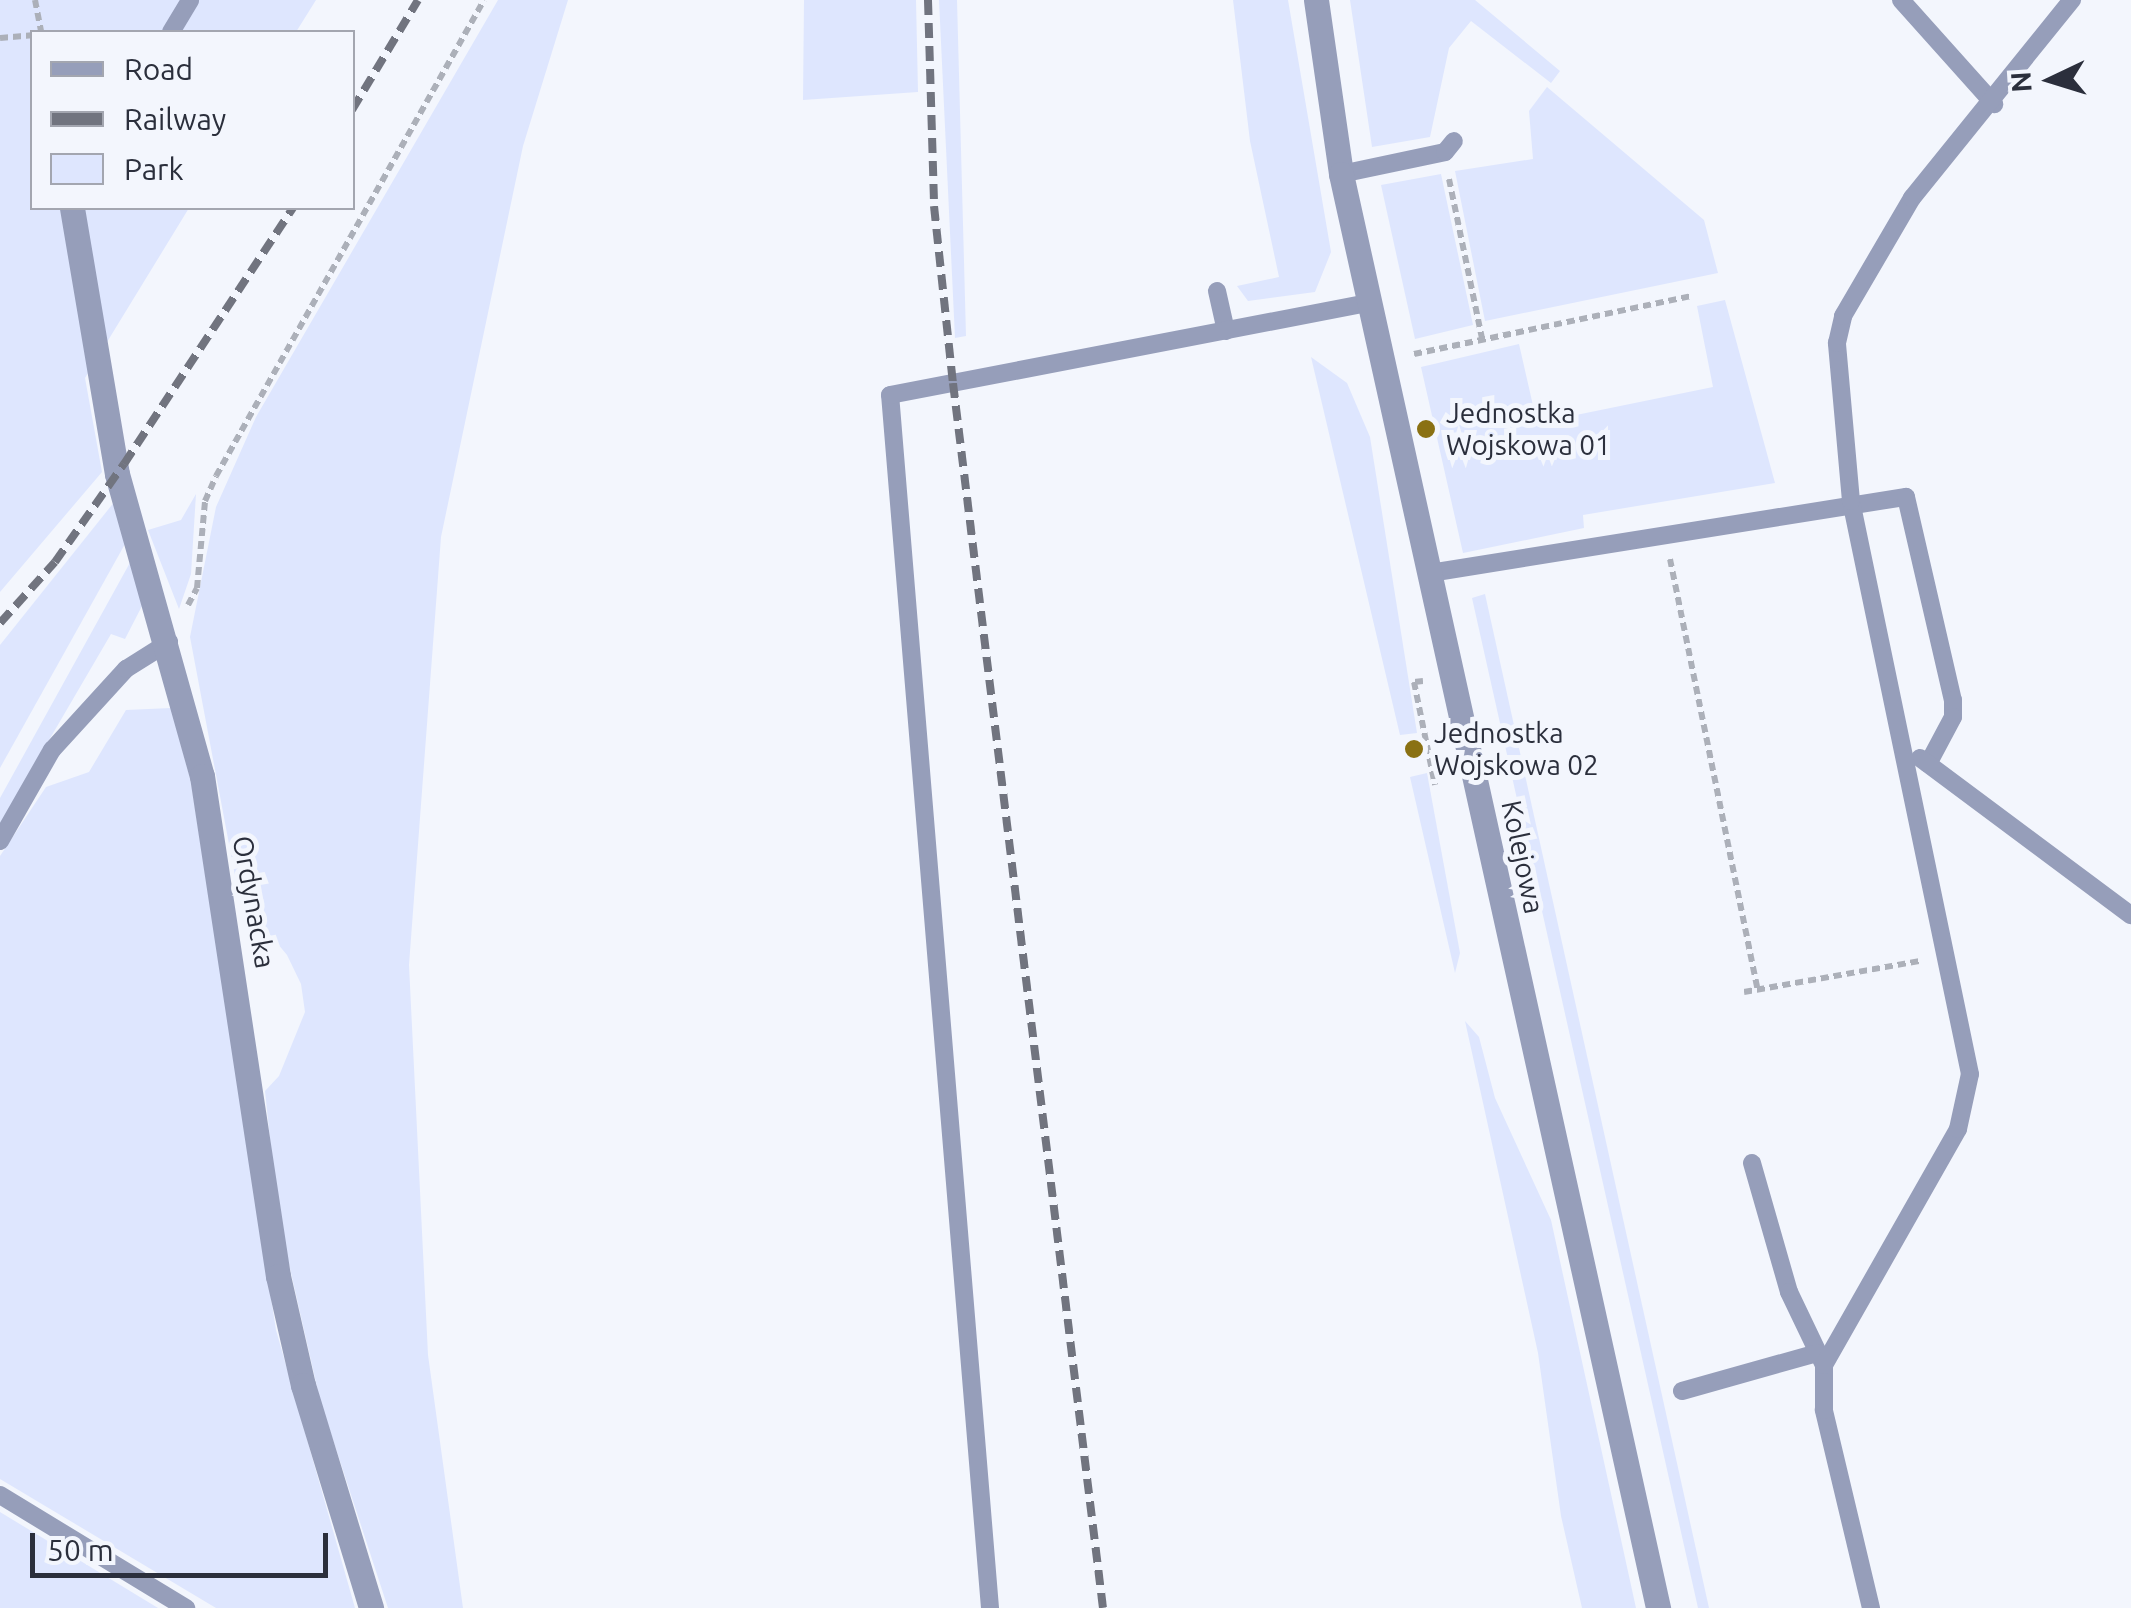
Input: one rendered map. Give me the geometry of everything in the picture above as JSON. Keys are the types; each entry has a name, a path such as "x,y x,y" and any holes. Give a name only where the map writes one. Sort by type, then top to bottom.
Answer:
{"street":[{"name":"Kolejowa","path":"1316,0 1342,174 1658,1608"},
{"name":"Ordynacka","path":"72,210 117,474 169,642 224,894 278,1276 303,1385 371,1608"}],"lane":[{"path":"172,30 190,0"},
{"path":"1901,0 1994,104"},
{"path":"1682,1391 1820,1359 1966,1109 1967,1042 1851,501 1838,379 1843,316 1912,198 1994,104 2072,0"},
{"path":"1342,174 1438,154 1454,141"},
{"path":"1217,291 1226,330"},
{"path":"990,1608 890,395 1370,303"},
{"path":"1430,573 1894,494 1906,497 1914,510 1952,700 1953,717 1928,764"},
{"path":"0,841 52,750 126,669 169,642"},
{"path":"1904,746 2131,914"},
{"path":"1752,1163 1790,1292 1820,1359 1824,1410 1871,1608"},
{"path":"0,1495 186,1608"}],"path":[{"path":"35,0 41,30"},
{"path":"169,642 197,588 205,501 216,476 484,0"},
{"path":"0,38 30,36"},
{"path":"1438,154 1447,171 1482,339"},
{"path":"1413,354 1692,296"},
{"path":"1670,558 1758,990"},
{"path":"1744,992 1948,956"}],"green space":[{"path":"0,0 316,0 297,30 30,30 30,210 188,210 85,378 102,472 0,592"},
{"path":"498,0 568,0 523,146 441,537 409,965 428,1355 463,1608 388,1608 320,1400 278,1216 265,1091 279,1076 305,1012 301,984 287,955 239,897 190,637 216,507 256,417"},
{"path":"804,0 916,0 918,92 803,100"},
{"path":"939,0 957,0 966,336 955,338"},
{"path":"1233,0 1288,0 1331,252 1315,292 1248,301 1237,286 1279,277 1250,141"},
{"path":"1350,0 1475,0 1560,71 1551,83 1471,21 1449,48 1430,137 1372,147"},
{"path":"1547,87 1704,220 1718,273 1485,321 1455,171 1533,159 1529,111"},
{"path":"1441,174 1473,325 1415,339 1381,185"},
{"path":"1725,300 1775,483 1583,515 1584,528 1463,553 1421,367 1519,344 1537,423 1713,387 1697,306"},
{"path":"1311,357 1347,383 1370,437 1417,733 1400,735"},
{"path":"196,494 191,574 179,609 148,530 181,520"},
{"path":"115,501 125,544 0,768 0,645"},
{"path":"132,559 143,604 125,639 111,634 0,824 0,798"},
{"path":"1485,594 1709,1608 1698,1608 1472,598"},
{"path":"171,708 191,782 276,1330 355,1608 216,1608 0,1479 0,856 46,787 89,772 126,710"},
{"path":"1427,773 1460,953 1455,973 1410,777"},
{"path":"1465,1021 1479,1037 1495,1098 1551,1220 1636,1608 1582,1608 1561,1516 1538,1353"},
{"path":"0,1512 158,1608 0,1608"}],"railway":[{"path":"355,105 418,0"},
{"path":"928,0 934,206 953,383 1103,1608"},
{"path":"0,623 55,562 292,210"}],"place":[{"name":"Jednostka Wojskowa 01","path":"1426,429"},
{"name":"Jednostka Wojskowa 02","path":"1414,749"}]}
